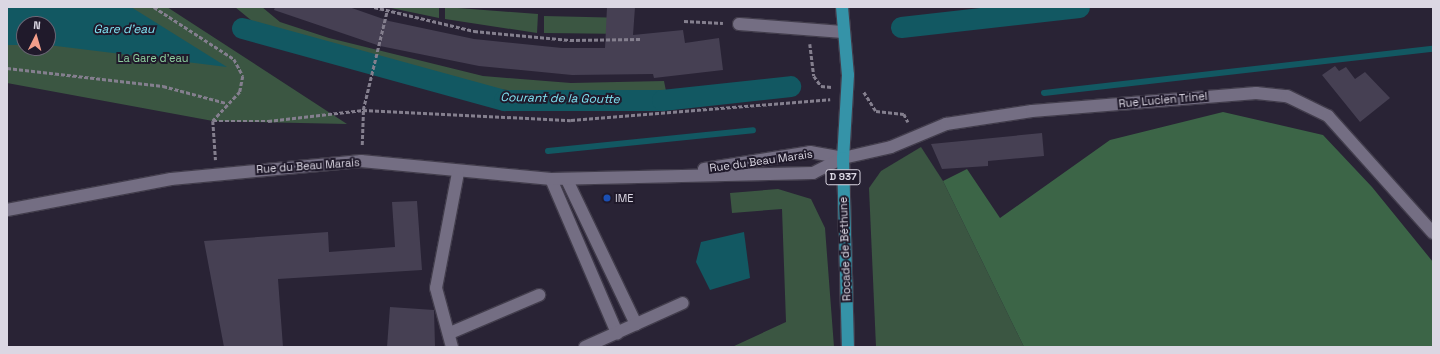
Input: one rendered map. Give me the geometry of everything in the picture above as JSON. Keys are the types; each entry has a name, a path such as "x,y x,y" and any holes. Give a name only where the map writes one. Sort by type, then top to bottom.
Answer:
{"main road":[{"name":"Rocade de Béthune","path":"842,7 846,98 843,158 848,347"}],"street":[{"path":"739,24 843,32"},
{"name":"Rue Lucien Trinel","path":"843,158 891,147 946,124 1016,114 1236,93 1272,94 1302,101 1340,125 1433,233"},
{"name":"Rue du Beau Marais","path":"659,176 810,152 843,158"},
{"name":"Rue du Beau Marais","path":"7,210 171,179 361,161 458,173 567,180 659,176 813,173 843,158"},
{"path":"452,347 450,333 436,288 458,173"},
{"path":"551,179 617,332"},
{"path":"567,180 636,324"},
{"path":"450,333 539,295"},
{"path":"585,347 683,303"}],"path":[{"path":"154,7 234,59 243,76 240,92 226,103 213,121 216,174"},
{"path":"374,7 474,31 570,40 641,40"},
{"path":"361,161 363,110 374,56 387,11"},
{"path":"684,21 739,24"},
{"path":"7,68 163,86 226,103"},
{"path":"213,121 268,121 363,110 571,120 846,98"}],"green space":[{"name":"La Gare d'eau","path":"7,7 167,7 347,124 213,121 7,83"},
{"path":"235,7 262,7 280,22 329,38 483,76 571,83 664,81 666,91 538,93 475,87 278,34 257,25"},
{"path":"391,7 439,7 439,18 391,8"},
{"path":"445,7 538,14 537,33 445,19"},
{"path":"544,16 629,18 629,34 544,33"},
{"path":"921,147 943,181 1024,347 876,347 869,188 881,171"},
{"path":"778,189 811,199 825,228 834,347 732,347 786,322 782,209 732,213 730,193"}],"shaded area":[{"path":"1223,112 1323,135 1372,187 1433,262 1433,347 1024,347 943,181 967,169 1000,218 1110,140"}],"water":[{"name":"Gare d'eau","path":"7,7 131,7 227,67 56,46 56,16 16,16 16,45 7,45"},
{"path":"744,232 750,278 710,290 696,262 701,242"}],"building":[{"path":"275,7 349,7 389,21 474,39 562,48 605,48 607,7 635,7 633,35 683,30 685,43 719,38 723,70 654,78 653,74 572,75 479,66 380,46 274,10"},
{"path":"1335,66 1339,71 1346,67 1355,79 1365,72 1390,98 1360,122 1322,75"},
{"path":"1042,133 1044,156 988,161 988,166 942,169 931,144"},
{"path":"417,201 422,270 278,279 283,347 224,347 204,241 328,232 329,252 395,247 392,202"},
{"path":"390,307 434,310 435,347 387,347"}],"waterway":[{"name":"Courant de la Goutte","path":"901,27 1079,7"},
{"name":"Courant de la Goutte","path":"242,28 504,100 662,100 790,86"},
{"path":"1044,93 1433,49"},
{"path":"548,151 753,130"}],"place":[{"name":"IME","path":"607,198"}]}
